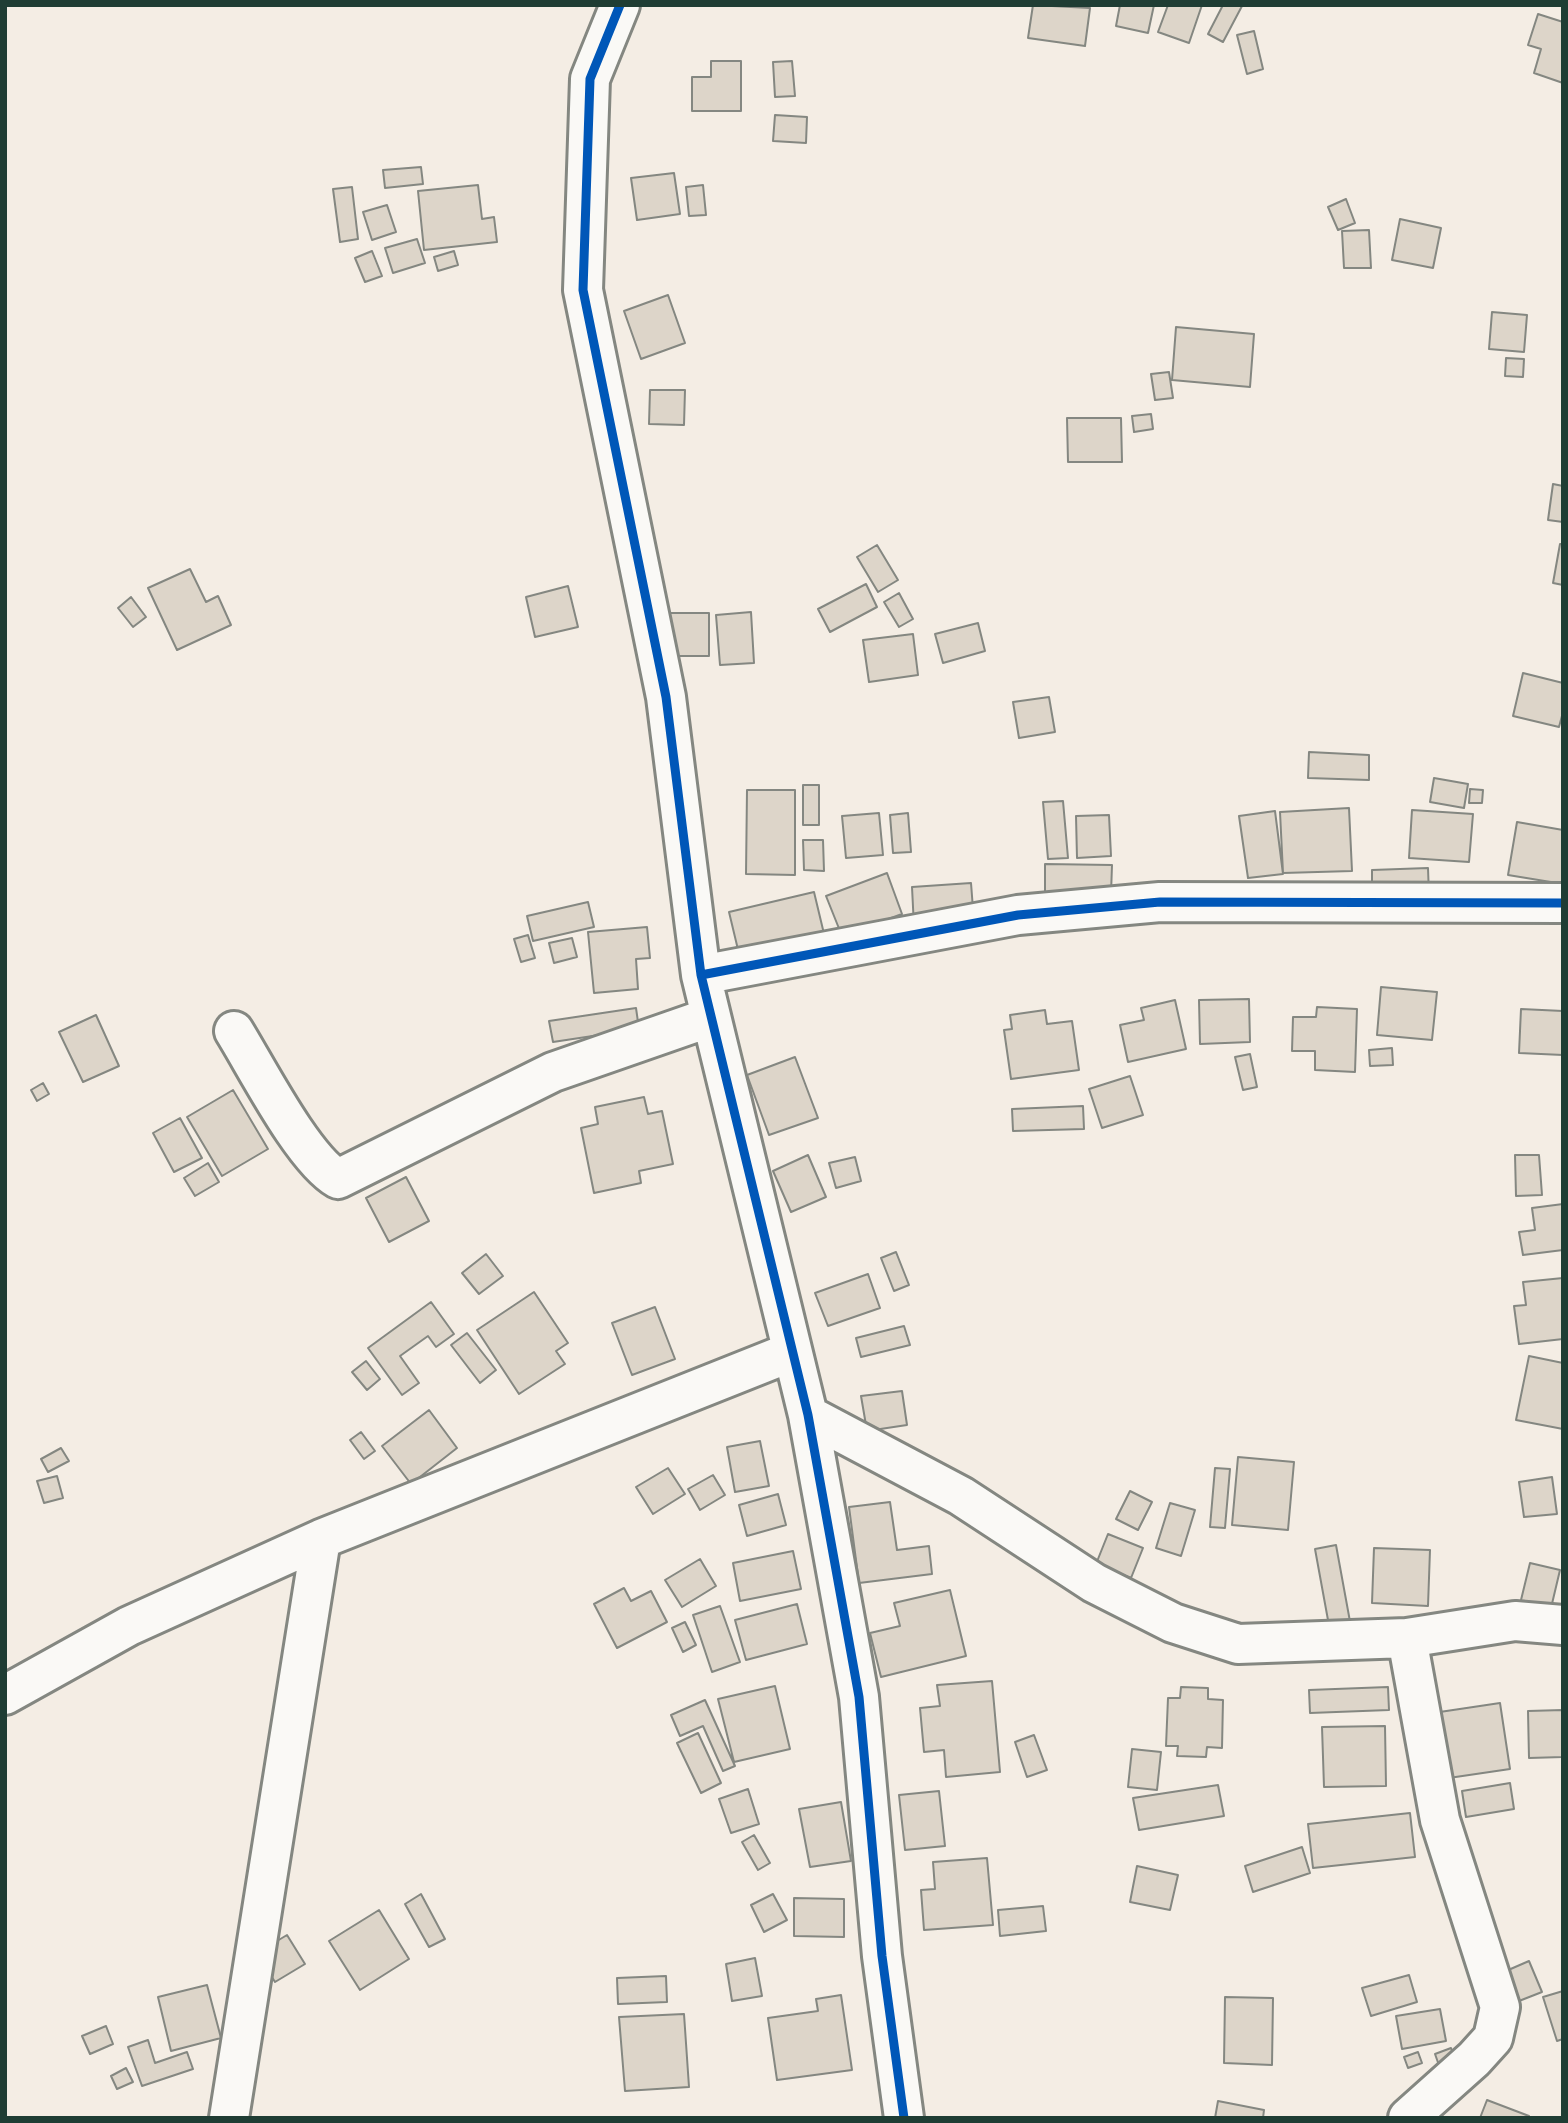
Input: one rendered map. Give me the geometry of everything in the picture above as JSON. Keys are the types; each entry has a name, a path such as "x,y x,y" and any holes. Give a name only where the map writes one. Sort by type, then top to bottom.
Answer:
{"street":[{"path":"620,5 590,79 583,289 666,697 701,975 808,1415 859,1697 882,1956 904,2118"},
{"path":"701,975 1018,915 1160,902 1563,902"},
{"path":"234,1031 304,1144 325,1171 338,1179 553,1072 711,1017"},
{"path":"5,1695 130,1626 321,1539 791,1352"},
{"path":"808,1415 961,1496 1094,1583 1172,1623 1238,1644 1407,1638 1515,1620 1563,1625"},
{"path":"229,2118 321,1539"},
{"path":"1407,1638 1440,1820 1500,2007 1493,2038 1474,2059 1408,2118"}],"building":[{"path":"1033,5 1090,8 1085,46 1028,38"},
{"path":"1120,5 1154,5 1148,33 1116,26"},
{"path":"1168,5 1202,5 1189,43 1158,32"},
{"path":"1223,5 1242,6 1223,42 1208,34"},
{"path":"1538,14 1563,22 1563,83 1534,73 1541,49 1528,45"},
{"path":"1254,31 1263,69 1247,74 1237,35"},
{"path":"711,61 741,61 741,111 692,111 692,77 711,77"},
{"path":"792,61 795,96 775,97 773,62"},
{"path":"775,115 807,117 806,143 773,141"},
{"path":"421,167 423,184 385,188 383,170"},
{"path":"674,173 680,214 637,220 631,178"},
{"path":"478,185 482,219 494,217 497,242 424,250 418,191"},
{"path":"703,185 706,215 689,216 686,187"},
{"path":"352,187 358,239 340,242 333,189"},
{"path":"1346,199 1355,223 1338,230 1328,207"},
{"path":"387,205 396,232 372,240 363,212"},
{"path":"1400,219 1441,228 1433,268 1392,260"},
{"path":"1369,230 1371,268 1344,268 1342,231"},
{"path":"417,239 425,263 393,273 385,248"},
{"path":"372,251 382,276 365,282 355,258"},
{"path":"454,251 458,265 438,271 434,257"},
{"path":"668,295 685,343 641,359 624,311"},
{"path":"1492,312 1527,315 1524,352 1489,349"},
{"path":"1176,327 1254,334 1250,387 1172,380"},
{"path":"1506,358 1524,359 1523,377 1505,376"},
{"path":"1169,372 1173,398 1155,400 1151,374"},
{"path":"650,390 685,390 684,425 649,424"},
{"path":"1151,414 1153,429 1134,432 1132,416"},
{"path":"1067,418 1121,418 1122,462 1068,462"},
{"path":"1553,484 1563,486 1563,522 1548,520"},
{"path":"1560,544 1563,544 1563,585 1553,583"},
{"path":"877,545 898,580 878,592 857,557"},
{"path":"190,569 206,602 218,596 231,625 177,650 148,588"},
{"path":"866,584 877,607 830,632 818,609"},
{"path":"568,586 578,627 535,637 526,597"},
{"path":"899,593 913,619 899,627 884,602"},
{"path":"131,597 146,617 133,627 118,608"},
{"path":"751,612 754,663 720,665 716,615"},
{"path":"667,613 709,613 709,656 667,656"},
{"path":"978,623 985,651 943,663 935,634"},
{"path":"913,634 918,675 869,682 863,640"},
{"path":"1523,673 1563,683 1563,712 1559,727 1513,716"},
{"path":"1049,697 1055,732 1019,738 1013,702"},
{"path":"1309,752 1369,755 1369,780 1308,778"},
{"path":"1434,778 1468,784 1464,808 1430,802"},
{"path":"803,785 819,785 819,825 803,825"},
{"path":"1470,789 1483,790 1482,803 1469,803"},
{"path":"747,790 795,790 795,875 746,874"},
{"path":"1063,801 1068,858 1048,859 1043,802"},
{"path":"1349,808 1352,871 1283,873 1280,812"},
{"path":"1412,810 1473,814 1469,862 1409,858"},
{"path":"1275,811 1283,874 1248,878 1239,816"},
{"path":"879,813 883,855 846,858 842,816"},
{"path":"908,813 911,852 893,853 890,815"},
{"path":"1109,815 1111,856 1077,858 1076,816"},
{"path":"1517,822 1563,830 1563,884 1508,875"},
{"path":"803,840 823,840 824,871 804,870"},
{"path":"1045,864 1112,865 1111,894 1045,893"},
{"path":"1428,868 1429,896 1372,897 1372,870"},
{"path":"887,873 902,914 842,936 826,896"},
{"path":"971,883 974,922 914,927 912,887"},
{"path":"814,892 825,938 740,958 729,912"},
{"path":"588,902 594,927 533,941 527,916"},
{"path":"647,927 650,958 636,959 638,989 594,993 588,932"},
{"path":"528,935 535,958 521,962 514,939"},
{"path":"572,938 577,957 554,963 549,943"},
{"path":"1381,987 1437,992 1432,1040 1377,1035"},
{"path":"1249,999 1250,1042 1200,1044 1199,1000"},
{"path":"1175,1000 1186,1049 1128,1062 1120,1025 1144,1020 1141,1008"},
{"path":"1317,1007 1357,1009 1355,1072 1315,1070 1315,1051 1292,1051 1293,1017 1316,1017"},
{"path":"636,1008 639,1029 553,1042 549,1021"},
{"path":"1521,1009 1563,1011 1563,1055 1519,1053"},
{"path":"1045,1010 1047,1024 1072,1021 1079,1070 1011,1079 1004,1030 1012,1029 1010,1015"},
{"path":"96,1015 119,1066 83,1082 59,1032"},
{"path":"1392,1048 1393,1065 1370,1066 1369,1050"},
{"path":"1250,1054 1257,1087 1243,1090 1235,1057"},
{"path":"795,1057 818,1118 769,1135 747,1075"},
{"path":"1130,1076 1143,1115 1102,1128 1089,1089"},
{"path":"43,1083 49,1094 37,1101 31,1090"},
{"path":"233,1090 268,1149 222,1176 187,1117"},
{"path":"644,1097 648,1114 662,1111 673,1164 639,1171 641,1183 594,1193 581,1128 598,1124 595,1107"},
{"path":"1083,1106 1084,1129 1013,1131 1012,1109"},
{"path":"180,1118 202,1158 174,1172 153,1133"},
{"path":"808,1155 826,1197 791,1212 773,1171"},
{"path":"1515,1155 1539,1155 1542,1195 1516,1196"},
{"path":"855,1157 861,1181 836,1188 829,1163"},
{"path":"208,1163 219,1182 195,1196 184,1178"},
{"path":"406,1177 429,1221 389,1242 366,1198"},
{"path":"1563,1204 1563,1250 1523,1255 1519,1232 1535,1230 1532,1208"},
{"path":"896,1252 909,1285 894,1291 881,1258"},
{"path":"486,1254 503,1276 479,1294 462,1273"},
{"path":"868,1274 880,1308 828,1326 815,1293"},
{"path":"1563,1278 1563,1339 1519,1344 1514,1306 1526,1305 1523,1282"},
{"path":"534,1292 568,1343 556,1351 565,1364 519,1394 477,1330"},
{"path":"431,1302 454,1334 436,1347 428,1336 400,1356 419,1383 402,1395 368,1348"},
{"path":"655,1307 675,1359 632,1375 612,1323"},
{"path":"904,1326 910,1345 861,1357 856,1338"},
{"path":"467,1333 496,1370 480,1383 451,1345"},
{"path":"1529,1356 1563,1363 1563,1429 1516,1420"},
{"path":"366,1361 380,1379 367,1390 352,1372"},
{"path":"902,1391 907,1425 867,1431 861,1396"},
{"path":"429,1410 457,1448 411,1484 382,1446"},
{"path":"361,1432 375,1451 364,1459 350,1440"},
{"path":"760,1441 769,1486 735,1492 727,1447"},
{"path":"61,1448 69,1461 48,1472 41,1459"},
{"path":"1238,1457 1294,1462 1288,1530 1232,1525"},
{"path":"668,1468 685,1494 653,1514 636,1487"},
{"path":"1215,1468 1230,1469 1225,1528 1210,1527"},
{"path":"713,1475 725,1495 700,1510 688,1489"},
{"path":"57,1476 63,1498 44,1503 37,1481"},
{"path":"1552,1477 1557,1514 1524,1517 1519,1482"},
{"path":"1130,1491 1152,1502 1138,1530 1116,1519"},
{"path":"778,1494 786,1525 747,1536 739,1505"},
{"path":"890,1502 897,1550 929,1546 932,1574 859,1583 849,1507"},
{"path":"1170,1503 1195,1510 1181,1556 1156,1548"},
{"path":"1108,1534 1143,1548 1131,1578 1096,1564"},
{"path":"1336,1545 1351,1627 1330,1631 1315,1549"},
{"path":"1374,1548 1430,1550 1428,1606 1372,1603"},
{"path":"793,1551 801,1589 740,1601 733,1563"},
{"path":"700,1559 716,1586 682,1607 665,1580"},
{"path":"1530,1563 1560,1570 1551,1608 1521,1600"},
{"path":"624,1588 631,1601 651,1591 667,1622 617,1648 594,1604"},
{"path":"950,1590 966,1656 881,1677 870,1633 900,1626 894,1603"},
{"path":"797,1604 807,1644 746,1660 735,1620"},
{"path":"720,1606 740,1662 712,1672 693,1615"},
{"path":"685,1622 696,1645 683,1652 672,1628"},
{"path":"992,1681 1000,1772 946,1777 944,1750 924,1752 920,1708 940,1706 937,1685"},
{"path":"775,1686 790,1749 734,1762 718,1699"},
{"path":"1181,1687 1208,1688 1208,1699 1223,1700 1222,1748 1207,1747 1206,1757 1177,1756 1178,1746 1166,1746 1168,1698 1180,1698"},
{"path":"1388,1687 1389,1710 1310,1713 1309,1690"},
{"path":"705,1700 735,1766 723,1771 703,1726 680,1736 671,1715"},
{"path":"1500,1703 1510,1769 1442,1779 1433,1713"},
{"path":"1563,1710 1563,1757 1529,1758 1528,1711"},
{"path":"1385,1726 1386,1786 1324,1787 1322,1727"},
{"path":"698,1733 721,1783 701,1793 677,1743"},
{"path":"1034,1735 1047,1770 1027,1777 1015,1742"},
{"path":"1132,1749 1161,1752 1157,1790 1128,1787"},
{"path":"1510,1783 1514,1809 1466,1817 1462,1791"},
{"path":"1218,1785 1224,1816 1139,1830 1133,1798"},
{"path":"748,1789 759,1824 731,1833 719,1799"},
{"path":"939,1791 945,1846 905,1850 899,1795"},
{"path":"841,1802 851,1861 810,1867 799,1809"},
{"path":"1410,1813 1415,1857 1313,1868 1308,1824"},
{"path":"754,1835 770,1863 758,1870 742,1842"},
{"path":"1302,1847 1310,1873 1253,1892 1245,1866"},
{"path":"987,1858 993,1925 924,1930 921,1890 935,1889 933,1862"},
{"path":"1137,1866 1178,1875 1170,1910 1130,1902"},
{"path":"421,1894 445,1939 429,1947 405,1904"},
{"path":"773,1894 787,1920 764,1932 751,1905"},
{"path":"794,1898 844,1899 844,1937 794,1936"},
{"path":"1043,1906 1046,1931 1000,1936 998,1910"},
{"path":"379,1910 409,1959 360,1990 329,1941"},
{"path":"287,1935 305,1964 275,1982 257,1953"},
{"path":"755,1958 762,1996 732,2001 726,1964"},
{"path":"1529,1961 1542,1992 1519,2001 1506,1971"},
{"path":"1409,1975 1417,2002 1371,2016 1362,1988"},
{"path":"666,1976 667,2002 618,2004 617,1978"},
{"path":"207,1985 221,2038 171,2051 158,1997"},
{"path":"1563,1991 1563,2039 1557,2041 1543,1997"},
{"path":"841,1995 852,2070 777,2080 768,2018 818,2011 816,1999"},
{"path":"1225,1997 1273,1998 1272,2065 1224,2063"},
{"path":"1440,2009 1446,2041 1402,2049 1396,2016"},
{"path":"684,2014 689,2087 625,2091 619,2017"},
{"path":"106,2026 113,2044 90,2054 82,2036"},
{"path":"148,2040 155,2063 187,2052 193,2069 142,2086 128,2047"},
{"path":"1451,2048 1458,2066 1441,2071 1435,2054"},
{"path":"1418,2052 1422,2063 1408,2068 1404,2057"},
{"path":"126,2068 133,2082 117,2089 111,2076"},
{"path":"1487,2100 1529,2116 1529,2118 1480,2118"},
{"path":"1218,2101 1264,2110 1263,2118 1215,2118"}],"cycle path":[{"path":"620,5 590,79 583,290 666,697 701,975 808,1415 859,1697 882,1956 904,2118"},
{"path":"701,975 1018,915 1160,902 1563,903"}]}
